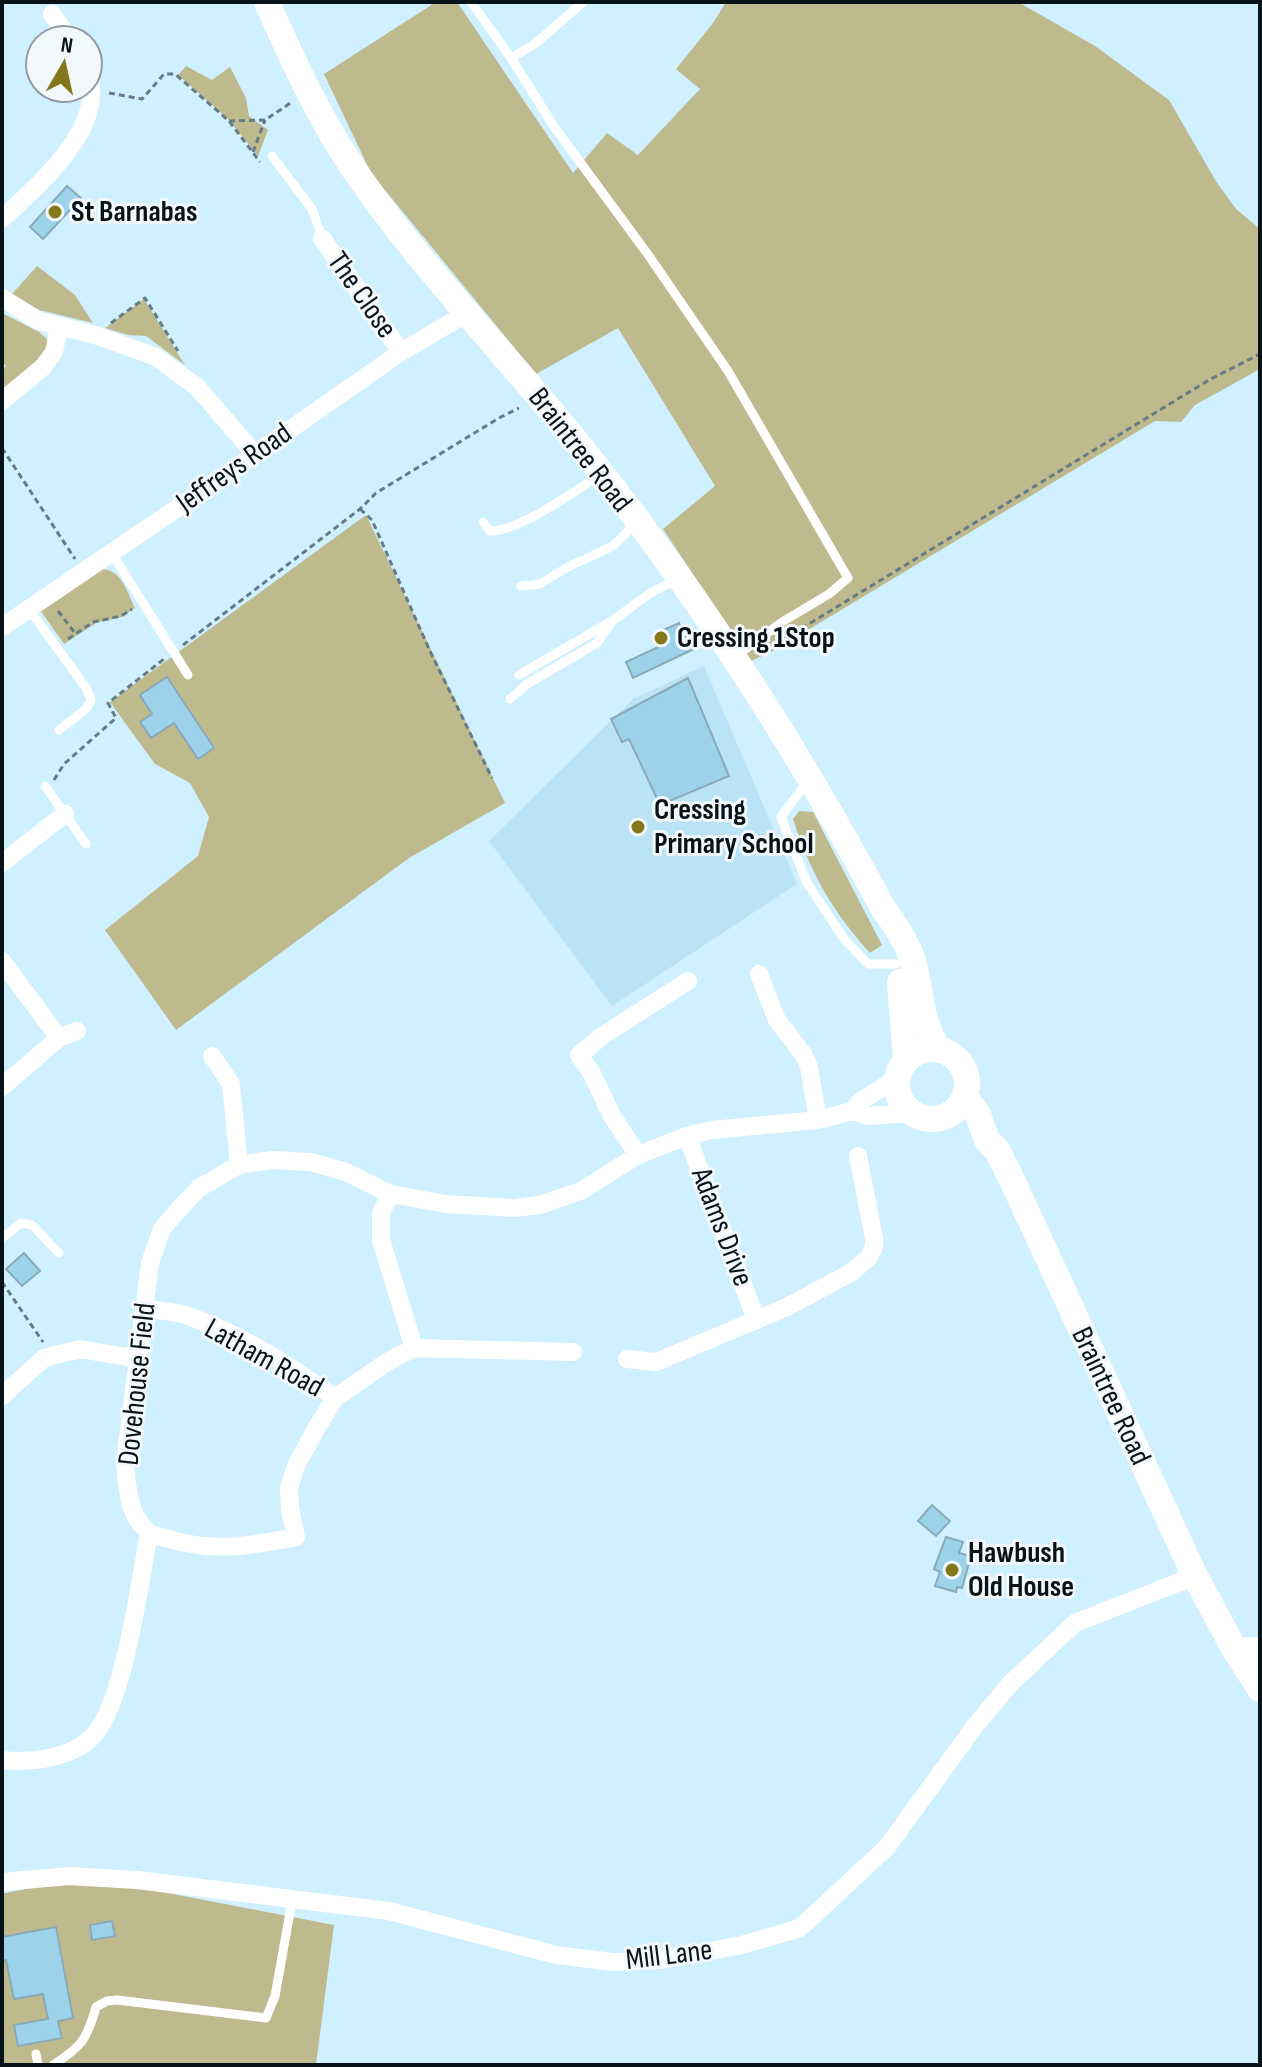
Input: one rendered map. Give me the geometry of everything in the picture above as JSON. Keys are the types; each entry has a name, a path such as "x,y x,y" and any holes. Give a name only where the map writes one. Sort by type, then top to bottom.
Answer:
{"main road":[{"name":"Braintree Road","path":"267,2 309,92 366,187 602,475 733,657 810,778 883,908 900,931 911,958 925,1025 939,1050"},
{"name":"Braintree Road","path":"883,908 904,1004 902,1070"},
{"path":"925,1116 955,1110 965,1095 962,1067 950,1054 939,1050 922,1051 902,1070 900,1098 925,1116 987,1140"},
{"name":"Braintree Road","path":"965,1095 978,1115 987,1140 997,1150 1012,1180 1195,1576 1248,1651 1260,1689"}],"street":[{"path":"52,14 59,24"},
{"path":"2,219 65,157 86,119 88,104"},
{"name":"The Close","path":"322,238 401,352"},
{"path":"2,298 39,321 95,335 156,357 197,387 254,453"},
{"name":"Jeffreys Road","path":"2,627 401,352 469,312"},
{"path":"2,401 43,367 54,352 59,327"},
{"path":"2,863 65,814"},
{"path":"2,961 68,1034 2,1087"},
{"path":"759,974 777,1020 809,1067 818,1120"},
{"path":"638,1155 612,1116 591,1072 579,1055 602,1036 688,981"},
{"path":"212,1056 231,1084 239,1165"},
{"name":"Dovehouse Field","path":"852,1111 902,1070"},
{"name":"Dovehouse Field","path":"149,1533 134,1513 127,1489 125,1462 150,1263 162,1229 199,1188 239,1165 272,1160 311,1162 346,1172 390,1194 446,1204 494,1208 540,1205 581,1191 638,1155 712,1130 818,1120 852,1111 868,1116 925,1116"},
{"name":"Adams Drive","path":"687,1136 756,1319"},
{"name":"Adams Drive","path":"627,1359 656,1362 787,1307 852,1272 872,1253 874,1238 858,1156"},
{"path":"390,1194 381,1213 381,1240 414,1348"},
{"name":"Latham Road","path":"145,1309 185,1315 226,1332 266,1353 335,1398"},
{"path":"2,1760 23,1762 72,1750 91,1738 106,1716 121,1675 149,1533 180,1543 237,1548 296,1537 289,1488 303,1453 335,1398 387,1362 414,1348 573,1352"},
{"path":"2,1396 44,1358 80,1349 138,1359"},
{"name":"Mill Lane","path":"2,1882 69,1876 137,1880 389,1911 556,1955 613,1962 661,1960 742,1945 800,1928 887,1847 975,1726 1010,1684 1075,1623 1195,1576"}],"lane":[{"path":"471,2 555,128 728,371 848,578 829,594 733,657"},
{"path":"511,58 535,44 583,2"},
{"path":"272,156 312,209 322,238"},
{"path":"483,522 494,532 553,505 602,475"},
{"path":"521,586 540,584 613,546 637,522"},
{"path":"111,552 188,675"},
{"path":"519,675 678,578"},
{"path":"28,608 87,689 91,700 86,709 59,730"},
{"path":"510,699 527,684 597,643 612,621"},
{"path":"810,778 781,817 807,883 844,939 868,964 896,964"},
{"path":"45,786 86,844"},
{"path":"2,1238 21,1223 32,1225 59,1253"},
{"path":"53,2065 78,2049 90,2033 96,2007 107,2001 266,2018 275,1996 292,1901"},
{"path":"36,2054 38,2065"}],"path":[{"path":"104,86 142,99 164,74 175,74 229,121 261,163"},
{"path":"229,121 265,120 309,92"},
{"path":"253,152 265,120"},
{"path":"95,335 145,298 187,365 184,377"},
{"path":"776,644 1209,380 1260,354"},
{"path":"45,786 55,779 64,764 116,718 108,703 360,509 376,493 487,425 540,399"},
{"path":"2,448 82,571"},
{"path":"360,509 372,520 429,649 492,778"},
{"path":"46,595 75,633"},
{"path":"56,647 93,622 121,616 142,602"},
{"path":"2,1282 54,1356"}],"shaded area":[{"path":"436,2 457,2 573,173 607,133 638,155 700,89 676,69 726,2 1018,2 1095,46 1169,100 1217,183 1236,209 1260,229 1260,369 1195,405 1181,422 1155,421 773,651 751,661 663,529 715,486 618,328 536,374 371,173 324,74"},
{"path":"186,66 212,80 230,67 246,98 249,116 268,130 258,156 229,120 178,75"},
{"path":"37,266 75,295 93,323 39,310 12,294"},
{"path":"144,299 185,365 146,336 128,335 105,328"},
{"path":"2,313 48,340 48,351 4,390 2,371 6,366 2,361"},
{"path":"366,515 505,803 409,858 176,1030 105,930 198,856 209,817 190,783 155,764 110,702"},
{"path":"102,569 119,578 135,608 122,617 96,623 64,644 40,610"},
{"name":"Cressing Primary School","path":"704,666 797,884 612,1006 489,841 633,699"},
{"path":"799,811 813,812 882,945 870,953 844,922 815,874 793,819"},
{"path":"48,1884 147,1889 334,1925 316,2065 2,2065 2,1894"}],"building":[{"name":"St Barnabas","path":"67,186 81,198 43,239 30,227"},
{"path":"679,623 692,650 633,678 626,662 667,643 661,631"},
{"path":"167,677 214,748 198,759 174,723 151,738 140,722 152,714 140,695"},
{"name":"Cressing Primary School","path":"688,678 729,776 660,805 629,739 622,742 611,719"},
{"path":"24,1253 40,1271 22,1286 6,1269"},
{"path":"932,1505 950,1521 936,1536 918,1521"},
{"name":"Hawbush Old House","path":"946,1537 963,1542 959,1553 971,1556 962,1588 957,1587 956,1592 935,1586 940,1572 934,1569"},
{"path":"112,1921 115,1936 92,1940 90,1925"},
{"path":"56,1927 73,2018 58,2021 62,2038 18,2046 14,2025 48,2019 43,1994 14,1999 6,1960 2,1961 2,1937"}],"place":[{"name":"St Barnabas","path":"55,212"},
{"name":"Cressing 1Stop","path":"661,638"},
{"name":"Cressing Primary School","path":"638,827"},
{"name":"Hawbush Old House","path":"952,1570"}]}
